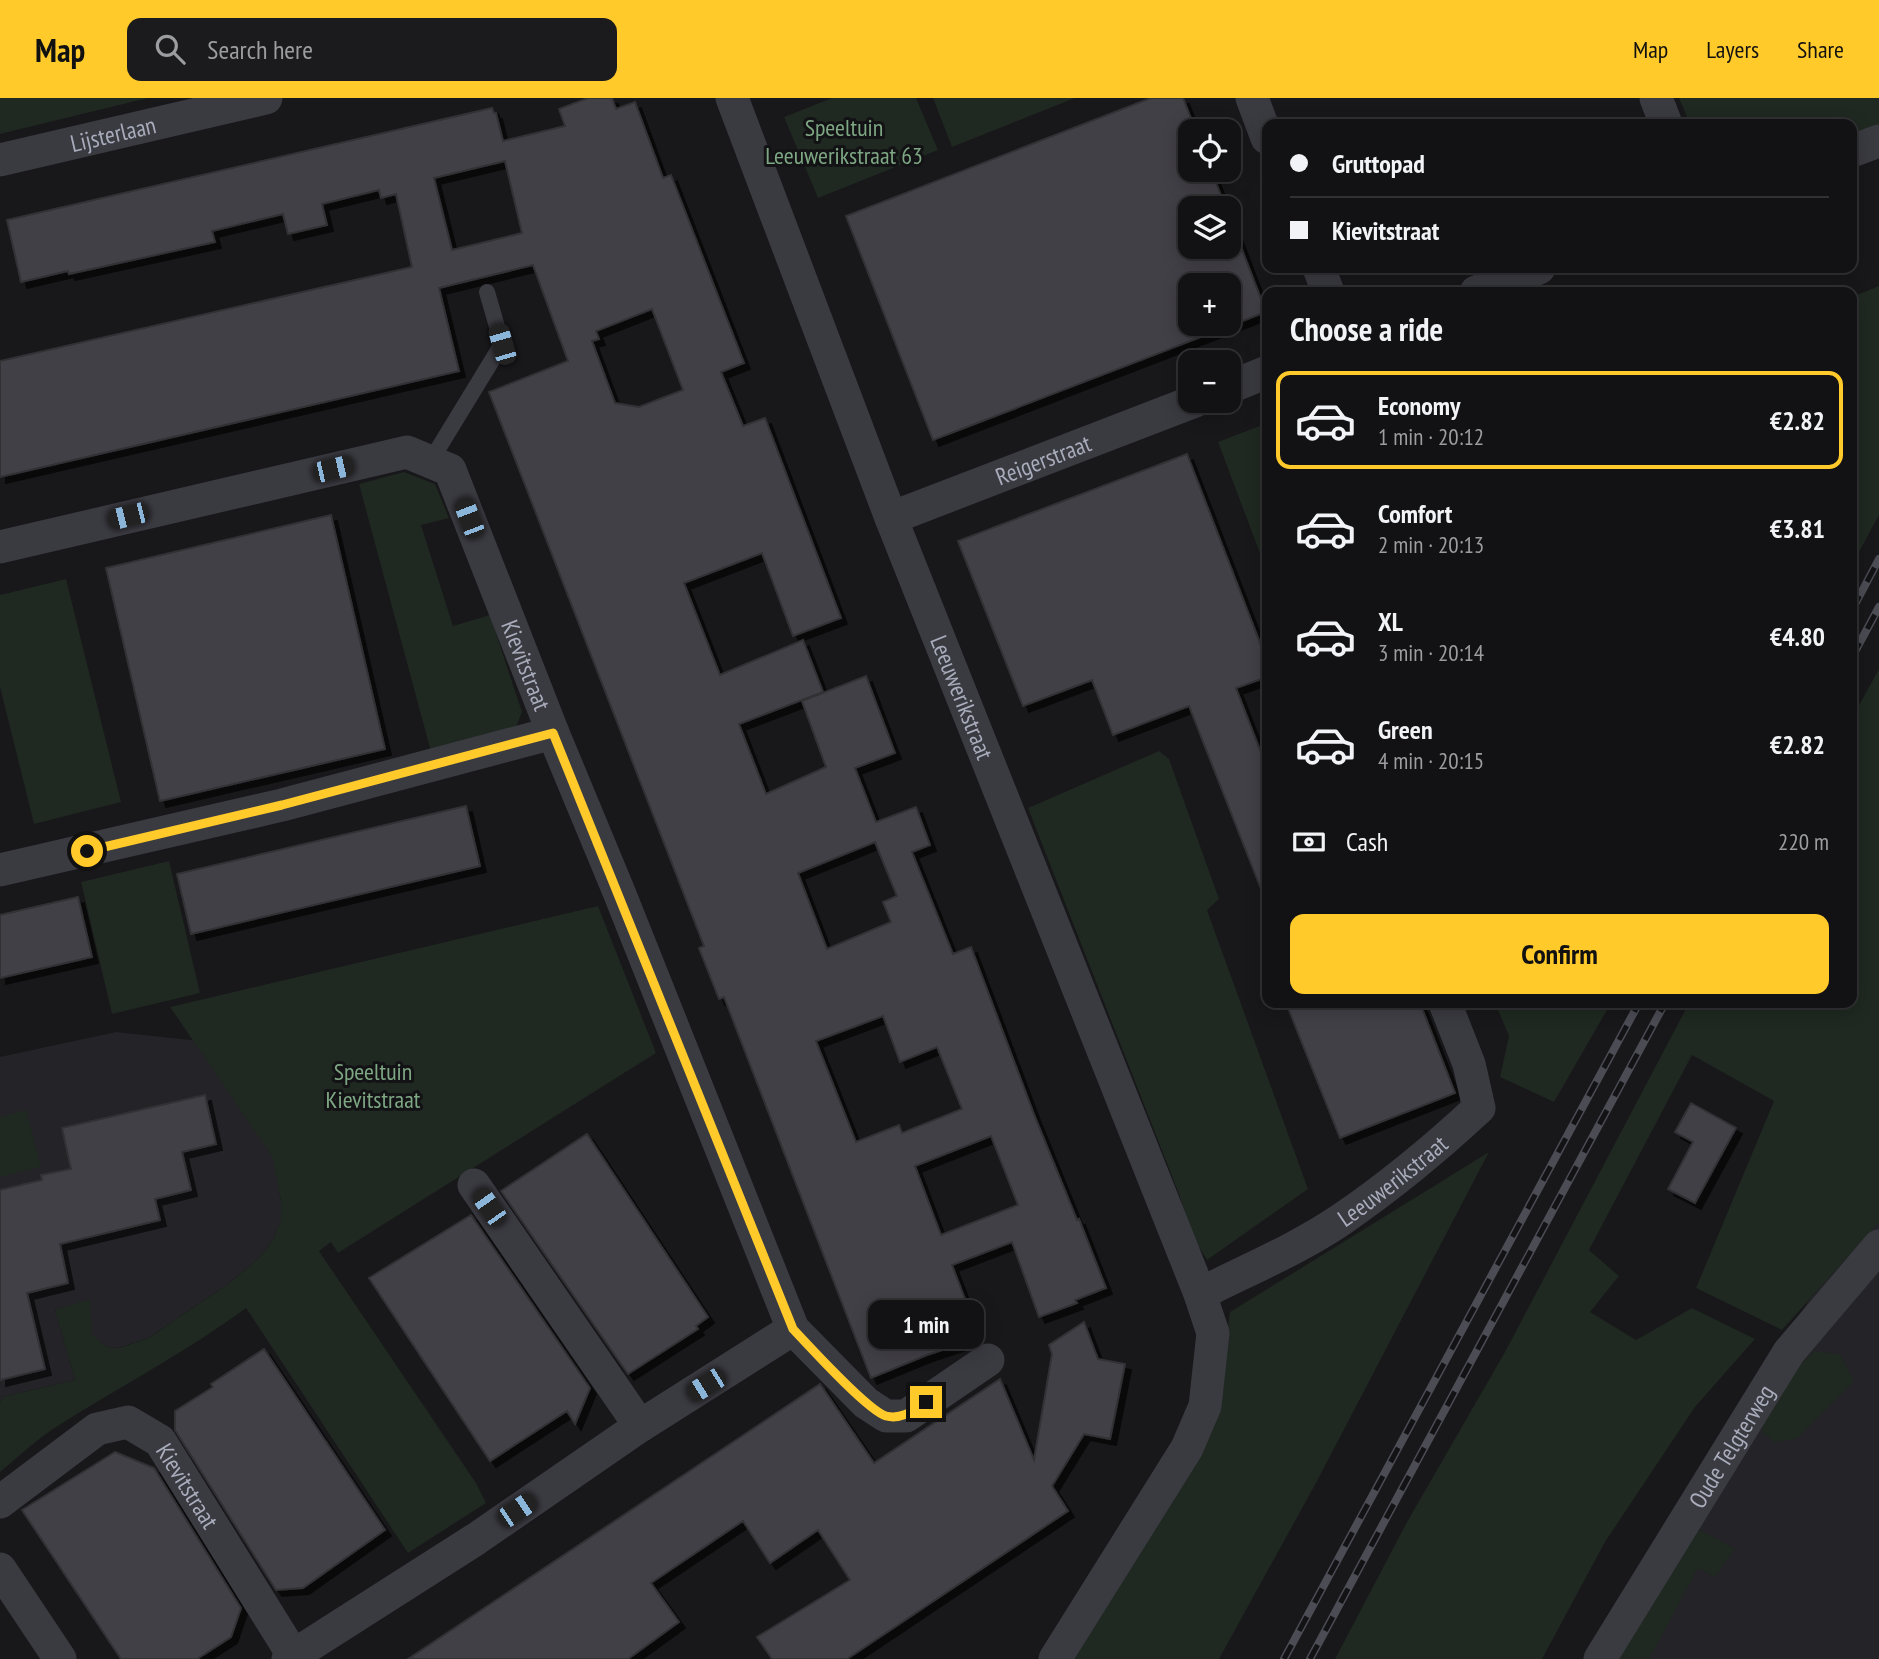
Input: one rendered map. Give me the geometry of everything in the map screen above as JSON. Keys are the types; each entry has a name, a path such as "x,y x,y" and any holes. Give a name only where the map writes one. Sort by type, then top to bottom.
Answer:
{"street":[{"name":"Lijsterlaan","path":"0,160 267,98"},
{"name":"Leeuwerikstraat","path":"732,98 891,518 1200,1294 1213,1333 1205,1406 1187,1448 1055,1659"},
{"path":"1252,98 1262,125"},
{"path":"1656,98 1664,119"},
{"path":"1857,149 1879,141"},
{"path":"1489,287 1526,273"},
{"path":"1241,382 1262,374"},
{"name":"Reigerstraat","path":"891,518 1178,408"},
{"name":"Kievitstraat","path":"0,547 407,453 450,470 793,1329 866,1403 886,1416 906,1416 988,1360"},
{"path":"0,870 282,805 553,733"},
{"name":"Leeuwerikstraat","path":"1200,1294 1341,1219 1443,1142 1479,1108 1469,1064 1447,1008"},
{"path":"474,1185 640,1426"},
{"name":"Oude Telgterweg","path":"1600,1659 1789,1352 1879,1246"},
{"name":"Kievitstraat","path":"0,1502 97,1429 128,1422 160,1441 290,1657 476,1539 640,1426 793,1329"},
{"path":"0,1569 60,1659"}],"lane":[{"path":"430,462 502,344 487,292"}],"shaded area":[{"path":"116,1032 228,1044 262,1100 281,1200 281,1220 273,1240 260,1257 228,1284 150,1337 119,1348 107,1347 55,1309 75,1380 2,1397 0,1405 0,1057"},
{"path":"1879,1184 1879,1659 1592,1659 1798,1318"}],"green space":[{"path":"0,98 148,98 0,134"},
{"name":"Speeltuin Leeuwerikstraat 63","path":"832,98 916,98 938,150 818,198 784,117"},
{"path":"933,98 1075,98 952,147"},
{"path":"1679,98 1879,98 1879,125 1857,132 1857,119 1688,119"},
{"path":"1879,286 1879,515 1857,556 1857,295"},
{"path":"1262,425 1262,559 1218,442"},
{"path":"404,472 435,484 449,518 421,525 453,626 490,615 522,712 514,732 431,752 359,484"},
{"path":"66,579 121,802 34,824 0,687 0,595"},
{"path":"1879,669 1879,1222 1782,1330 1696,1288 1774,1101 1692,1055 1589,1250 1619,1276 1590,1312 1636,1340 1692,1308 1755,1339 1695,1407 1605,1542 1542,1659 1335,1659 1407,1522 1505,1352 1686,1008 1857,1008 1857,709"},
{"path":"1159,751 1169,759 1219,899 1207,910 1308,1189 1207,1260 1193,1237 1179,1194 1028,808"},
{"path":"169,861 200,993 112,1014 81,882"},
{"name":"Speeltuin Kievitstraat","path":"598,906 656,1053 338,1253 331,1242 319,1251 476,1483 486,1503 408,1553 246,1308 198,1341 50,1431 0,1472 2,1397 75,1380 55,1310 90,1299 92,1334 107,1347 120,1348 150,1337 228,1284 260,1257 273,1240 281,1220 281,1200 272,1156 170,1007"},
{"path":"1497,1008 1608,1008 1554,1102 1500,1077 1509,1036"},
{"path":"26,1110 41,1167 0,1177 0,1117"},
{"path":"1489,1152 1316,1483 1219,1659 1067,1659 1224,1355 1230,1312"},
{"path":"1815,1351 1840,1354 1854,1381 1796,1439 1774,1442 1762,1432 1769,1408 1788,1378"},
{"path":"1693,1526 1735,1549 1715,1577 1698,1568 1649,1659 1619,1659"}],"building":[{"path":"588,98 612,98 616,109 635,102 663,178 671,175 744,363 721,372 743,426 765,418 841,618 793,636 762,553 684,583 720,675 803,640 823,692 739,724 766,794 826,767 802,701 866,676 895,753 855,768 876,822 916,807 930,845 912,852 953,954 971,947 1035,1117 1106,1288 1075,1300 1077,1303 1039,1317 1012,1242 952,1265 965,1299 961,1300 976,1339 871,1378 724,997 719,999 699,948 704,946 489,392 568,361 533,265 439,288 459,371 0,477 0,361 412,267 396,194 381,198 379,190 322,204 327,225 288,234 283,214 212,231 215,242 21,282 7,220 492,108 496,113 503,141 565,126 559,109","holes":["505,161 522,233 452,250 434,178","652,309 683,390 639,407 615,403 592,341 599,339 596,331","875,842 897,896 883,902 891,922 827,949 798,873","883,1016 900,1062 937,1047 962,1109 902,1133 899,1125 856,1142 816,1041","991,1136 1018,1205 941,1235 915,1166"]},
{"path":"1151,98 1183,98 1191,119 1178,119 1178,182 1216,182 1221,196 1178,196 1178,259 1241,259 1241,247 1262,302 1262,314 1241,322 1241,273 1178,273 1178,336 1204,336 933,440 846,216"},
{"path":"1187,454 1262,648 1262,679 1236,688 1262,755 1262,891 1189,706 1113,735 1092,680 1023,706 958,541"},
{"path":"331,515 385,749 160,801 106,568"},
{"path":"466,806 480,866 191,934 177,874"},
{"path":"78,897 92,957 0,978 0,915"},
{"path":"1288,1008 1422,1008 1455,1093 1340,1138"},
{"path":"205,1095 216,1144 182,1152 191,1190 155,1199 160,1220 60,1244 68,1283 27,1293 45,1369 0,1380 0,1190 42,1180 41,1175 71,1169 62,1128"},
{"path":"1691,1103 1736,1128 1695,1203 1668,1189 1693,1142 1675,1132"},
{"path":"587,1134 708,1317 696,1326 698,1329 628,1374 501,1191"},
{"path":"471,1215 590,1388 575,1424 567,1411 490,1461 369,1278"},
{"path":"1084,1322 1098,1359 1125,1364 1110,1439 1084,1434 1052,1486 1068,1511 847,1659 772,1659 757,1637 850,1580 818,1530 770,1563 743,1521 651,1583 679,1622 628,1659 408,1659 820,1384 874,1463 1000,1379 1034,1460 1052,1354 1049,1345"},
{"path":"264,1349 385,1530 303,1588 276,1590 175,1430 175,1411"},
{"path":"115,1452 154,1468 241,1608 231,1637 197,1659 121,1659 22,1510"}],"railway":[{"path":"1857,601 1879,559"},
{"path":"1857,648 1879,607"},
{"path":"1284,1659 1636,1008"},
{"path":"1310,1659 1662,1008"}],"route":[{"path":"87,851 282,805 553,733 793,1329 866,1403 886,1416 906,1416 926,1402"}]}
